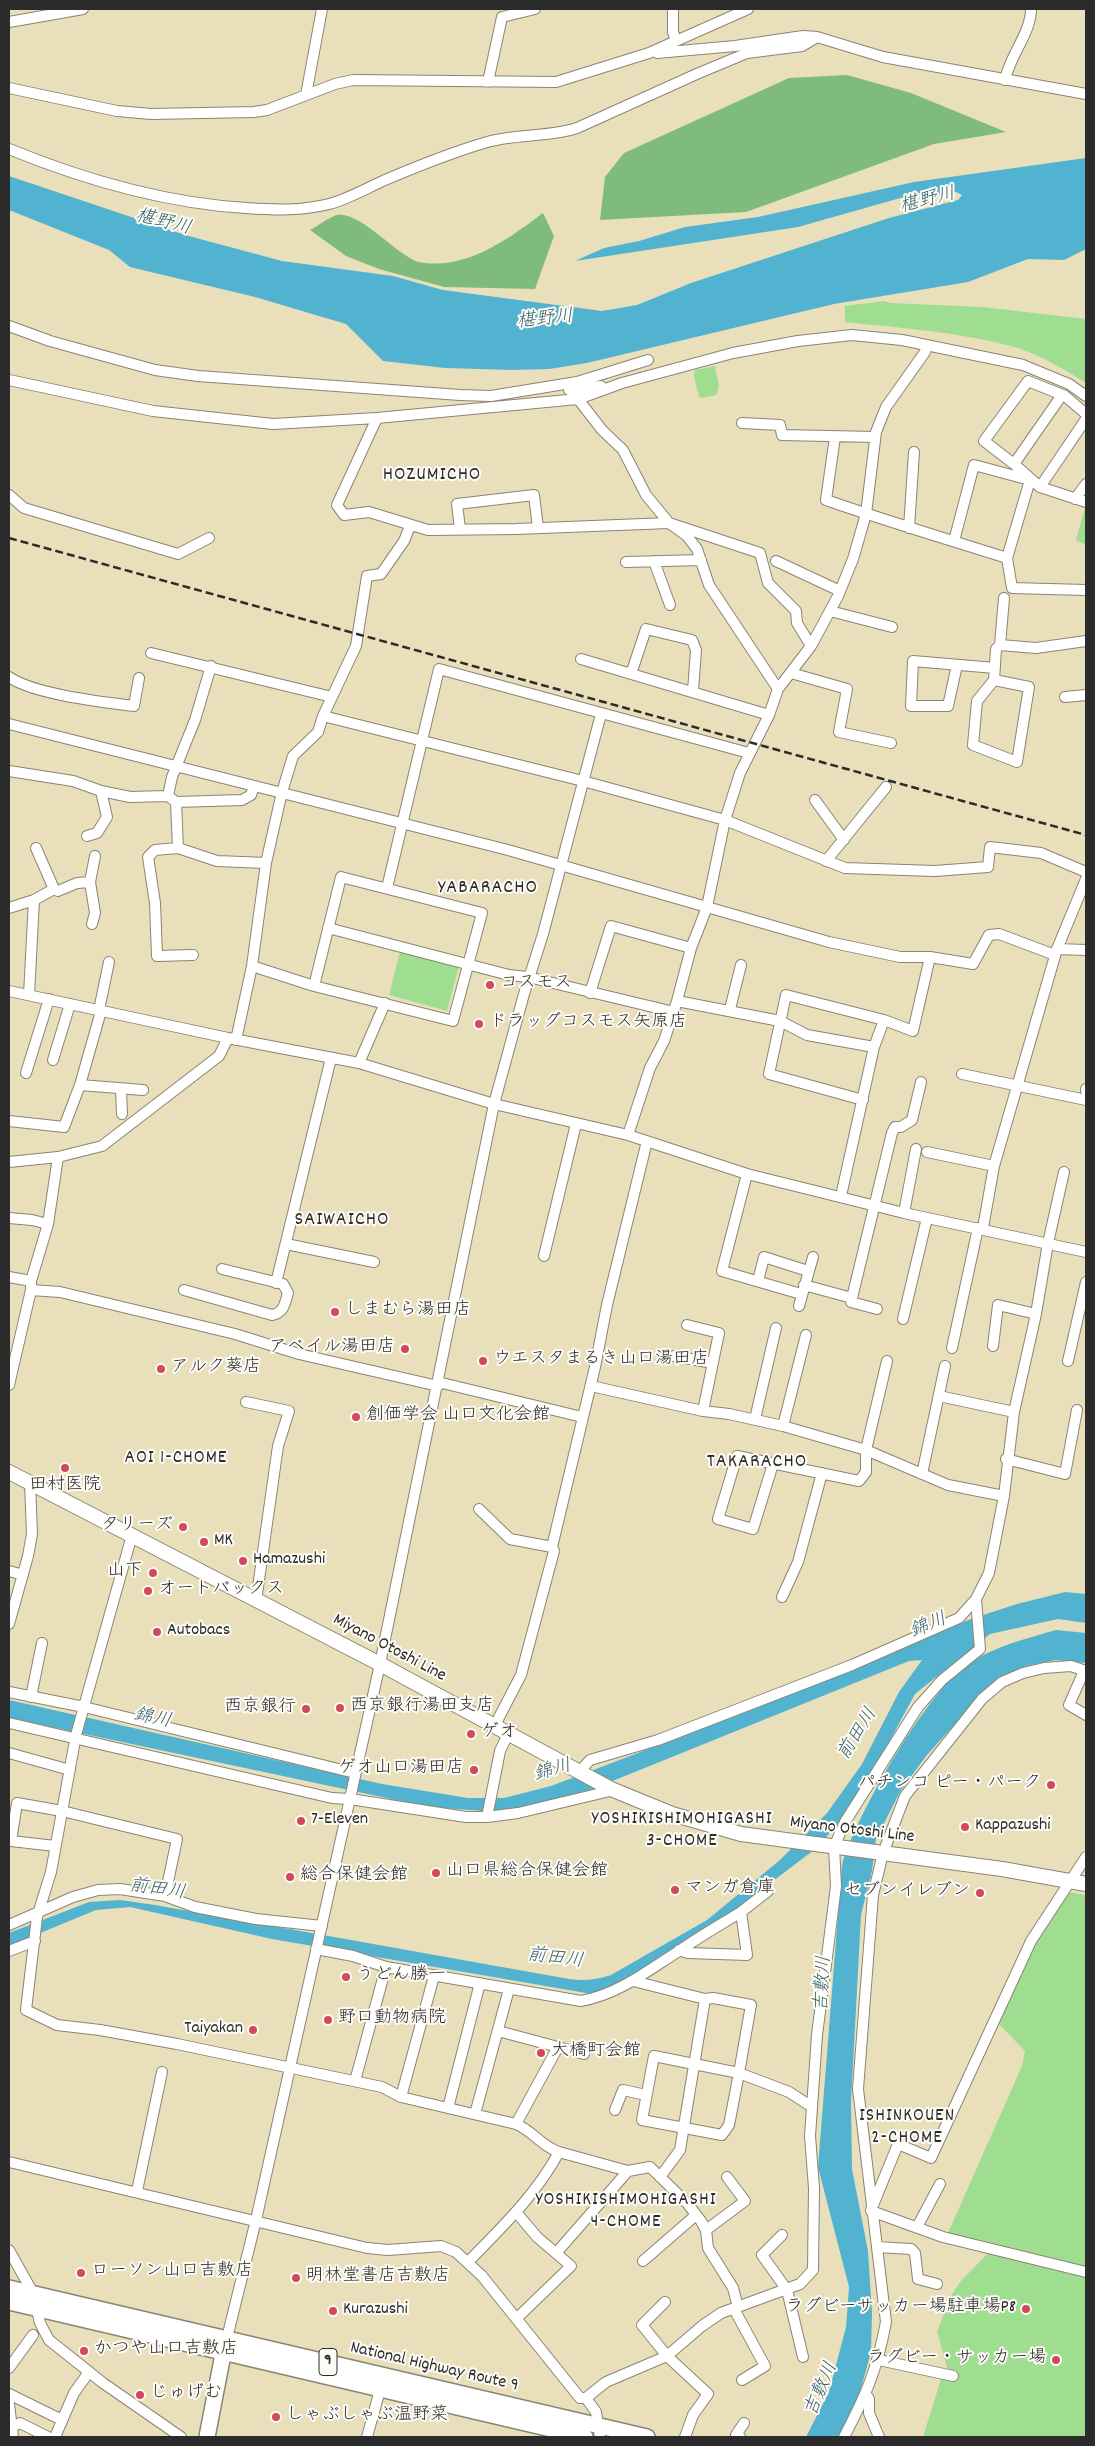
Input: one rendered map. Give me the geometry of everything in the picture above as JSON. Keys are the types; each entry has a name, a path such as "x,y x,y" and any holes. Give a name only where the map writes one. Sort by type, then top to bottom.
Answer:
{"highway":[{"name":"National Highway Route 9","path":"9,2288 225,2345 380,2390 585,2437"},
{"name":"National Highway Route 9","path":"9,2302 225,2345 600,2432 647,2437"},
{"path":"206,2437 225,2345"}],"main road":[{"name":"Miyano Otoshi Line","path":"9,1472 380,1664 612,1789 672,1814 740,1834 1002,1869 1086,1884"}],"street":[{"path":"9,22 83,9"},
{"path":"306,95 322,9"},
{"path":"488,82 502,17 535,9"},
{"path":"674,9 673,32 676,41"},
{"path":"9,88 80,104 151,114 267,110 335,84 353,80 556,82 649,53 748,9"},
{"path":"1005,80 1008,64 1031,20 1031,9"},
{"path":"649,53 735,46 803,36 817,37 876,55 1005,80 1086,91"},
{"path":"9,149 56,168 102,183 202,205 273,210 306,209 332,203 447,154 487,142 516,136 560,134 578,128 747,53 802,46 817,37"},
{"path":"9,326 50,341 154,370 198,376 460,395 491,396 577,382 648,360"},
{"path":"515,393 539,394 622,382 733,353 798,341 852,335 926,345 1023,365 1069,384 1086,396"},
{"path":"628,1135 650,1068 659,1054 674,1012 690,948 707,907 725,820 749,752 769,715 778,689 811,646 840,591 853,559 866,514 875,437 886,407 925,352 926,345"},
{"path":"9,380 153,411 273,424 377,418 578,399 622,382"},
{"path":"1086,414 1062,395 1028,381 984,441 1040,487 1086,502"},
{"path":"1014,464 1062,395"},
{"path":"578,399 602,430 623,450 646,495 670,523 686,536 697,549 709,585 778,689"},
{"path":"377,418 337,505 344,515 369,512 428,530 670,523 760,553 768,583 796,611 797,623 811,646"},
{"path":"1040,487 1086,419"},
{"path":"742,423 780,424 782,435 875,437"},
{"path":"835,437 826,500 908,528 1007,558"},
{"path":"908,528 914,452"},
{"path":"954,541 974,465 1030,480"},
{"path":"1030,480 1007,558 1012,588 1086,590"},
{"path":"1075,499 1086,484"},
{"path":"9,495 24,508 178,554 209,538"},
{"path":"460,529 456,504 534,495 538,528"},
{"path":"9,1162 58,1157 86,1152 102,1146 219,1056 232,1039 252,966 266,862 282,792 293,756 318,732 323,716 356,646 367,576 381,574 404,541 410,526"},
{"path":"626,562 701,560"},
{"path":"776,561 840,591"},
{"path":"654,562 670,605"},
{"path":"994,680 1029,687 1017,762 973,746 976,701 994,680 996,649 1000,645 1004,598"},
{"path":"830,611 892,627"},
{"path":"631,674 646,630 692,640 696,650 692,691"},
{"path":"1000,645 1036,648 1086,641"},
{"path":"151,653 332,697"},
{"path":"581,659 769,715"},
{"path":"957,665 948,706 911,706 913,661 995,668"},
{"path":"178,848 172,799 176,766 195,720 210,666"},
{"path":"387,888 439,668 601,714 749,752"},
{"path":"791,673 847,689 839,732 891,743"},
{"path":"9,677 18,684 64,695 134,706 139,678"},
{"path":"1065,696 1086,695"},
{"path":"225,2345 256,2220 380,1664 494,1104 528,977 543,934 601,714"},
{"path":"323,716 583,781 725,820 845,868 935,871 988,868 990,847 1041,853 1086,872"},
{"path":"9,724 282,792 561,865 829,942 900,957 930,957 973,964 985,941 989,935 993,934 999,934 1056,952 1086,950"},
{"path":"9,771 73,781 101,791 130,797 242,800 251,795 254,786"},
{"path":"826,861 886,787"},
{"path":"87,836 97,833 107,817 101,791"},
{"path":"815,800 844,840"},
{"path":"36,848 54,889"},
{"path":"192,955 157,956 155,903 148,857 155,850 178,848 217,861 266,862"},
{"path":"92,924 95,913 90,882 95,856"},
{"path":"252,966 314,986 454,1021 482,913 341,877 314,986"},
{"path":"952,1348 994,1166 1017,1085 1056,952 1086,879"},
{"path":"9,908 34,900 54,889 58,891 76,882 90,882"},
{"path":"29,995 34,900"},
{"path":"590,993 611,926 690,948"},
{"path":"328,928 509,975 528,977 674,1012"},
{"path":"863,1100 769,1074 786,994 884,1020 913,1031 930,957"},
{"path":"9,1121 64,1127 80,1085 100,1010 109,962"},
{"path":"730,1009 741,965"},
{"path":"9,991 232,1039 359,1063 494,1104 647,1140 747,1174 874,1204 904,1213 1086,1252"},
{"path":"26,1073 49,999"},
{"path":"677,1001 730,1009 780,1021 807,1034 874,1047"},
{"path":"359,1063 385,1003"},
{"path":"54,1060 70,1004"},
{"path":"841,1196 874,1047 884,1020"},
{"path":"276,1283 331,1058"},
{"path":"962,1074 1075,1099 1086,1093"},
{"path":"877,1309 851,1302 892,1133 895,1128 912,1120 921,1082"},
{"path":"80,1085 121,1090 143,1090"},
{"path":"121,1090 122,1114"},
{"path":"544,1256 576,1124"},
{"path":"494,1727 521,1675 554,1551 552,1547 591,1386 607,1304 647,1140"},
{"path":"904,1213 922,1150 994,1166"},
{"path":"9,1385 31,1286 48,1224 58,1157"},
{"path":"582,1772 590,1760 658,1740 879,1653 959,1618 976,1599 989,1573 1004,1496 1006,1459 1014,1412 1036,1314 1048,1243 1064,1172"},
{"path":"747,1174 722,1271 758,1281 852,1298"},
{"path":"9,1218 32,1220 48,1224"},
{"path":"904,1319 927,1218"},
{"path":"286,1244 374,1262"},
{"path":"758,1281 764,1257 808,1271"},
{"path":"799,1306 813,1257"},
{"path":"184,1290 272,1315 279,1314 284,1309 288,1293 283,1284 222,1269"},
{"path":"9,1277 31,1286 235,1334 299,1354 582,1417"},
{"path":"1068,1361 1086,1282"},
{"path":"993,1346 998,1305 1036,1314"},
{"path":"687,1325 718,1333 703,1411"},
{"path":"755,1419 776,1328"},
{"path":"783,1426 806,1335"},
{"path":"674,1356 713,1363"},
{"path":"773,1464 753,1529 718,1519 737,1456 859,1481 866,1472 866,1450 887,1361"},
{"path":"922,1474 945,1366"},
{"path":"591,1386 703,1411 755,1419 783,1426 866,1450 948,1485 1004,1496"},
{"path":"939,1396 1014,1412"},
{"path":"246,1402 289,1411 278,1446 256,1601"},
{"path":"1006,1459 1065,1474 1077,1410"},
{"path":"782,1597 798,1562 822,1473"},
{"path":"9,1624 32,1534 30,1482"},
{"path":"479,1509 510,1539 552,1547"},
{"path":"132,1535 76,1736 51,1872 38,1915 26,2010 57,2025 100,2030 177,2044 382,2087 401,2097 516,2124 532,2133 548,2148 559,2152 628,2171 650,2167 696,2215 706,2230 708,2248 733,2288 736,2308 765,2366 742,2380"},
{"path":"9,1571 23,1575"},
{"path":"9,2162 38,2171 137,2191 367,2248 388,2250 441,2246 456,2252 468,2262 517,2318 580,2398 586,2398 606,2382 667,2356 702,2326 721,2313 800,2284 813,2270 814,2197 810,2136 822,1986 836,1886 832,1847 845,1822 918,1707 942,1680 980,1649 976,1599"},
{"path":"31,1697 42,1643"},
{"path":"844,2437 866,2394 879,2360 886,2322 871,2210 858,2089 873,1895 880,1852 905,1796 982,1699 1002,1682 1044,1668 1071,1666 1085,1671 1069,1705 1086,1714"},
{"path":"9,1692 84,1707 355,1774"},
{"path":"9,1722 76,1736 268,1785 332,1798 351,1797 466,1817 487,1817 518,1813 612,1789"},
{"path":"487,1817 500,1751 508,1734"},
{"path":"9,1754 70,1770"},
{"path":"55,1846 11,1841 17,1803 62,1811 177,1839 165,1896"},
{"path":"871,2210 898,2144 931,2158 1032,1941 1068,1882 1086,1857"},
{"path":"9,1925 38,1915 73,1897 98,1890 120,1889 165,1896 195,1907 256,1919 322,1928"},
{"path":"316,1949 353,1956 386,1967 581,2001 611,1993 633,1981 741,1912 768,1891"},
{"path":"679,1950 697,1954 747,1955 741,1912"},
{"path":"9,1951 34,1940"},
{"path":"356,2081 386,1967"},
{"path":"401,2097 434,1976"},
{"path":"633,1981 705,1999 713,1998 751,2005 739,2072 729,2125 722,2134 642,2120 654,2056 695,2062 739,2072 789,2092 812,2107"},
{"path":"448,2108 480,1983"},
{"path":"475,2114 509,1988"},
{"path":"660,2177 680,2150 705,1999"},
{"path":"498,2031 584,2054"},
{"path":"516,2124 558,2046"},
{"path":"137,2191 162,2072"},
{"path":"615,2110 623,2090 646,2095"},
{"path":"468,2262 516,2212 547,2174 559,2152"},
{"path":"557,2252 628,2171"},
{"path":"706,2230 744,2201 728,2177"},
{"path":"916,2227 940,2184"},
{"path":"871,2210 943,2237 1086,2272"},
{"path":"516,2212 537,2237 557,2252 571,2266 517,2318"},
{"path":"643,2261 696,2215"},
{"path":"782,2236 762,2255 787,2290 803,2357"},
{"path":"876,2247 910,2249 915,2253 918,2279 938,2284"},
{"path":"9,2250 33,2293 40,2323 48,2340 89,2372 181,2437"},
{"path":"665,2302 642,2324 667,2356 708,2394 693,2415 685,2437"},
{"path":"9,2368 33,2335"},
{"path":"879,2360 952,2376"},
{"path":"55,2437 74,2393 89,2372"},
{"path":"367,2437 380,2390"},
{"path":"9,2394 62,2420"},
{"path":"866,2394 869,2399 869,2413 878,2437"},
{"path":"586,2398 596,2412 600,2432"},
{"path":"9,2404 11,2431"},
{"path":"11,2431 20,2423 48,2437"},
{"path":"740,2437 736,2435 744,2423"}],"green space":[{"path":"847,75 911,93 1006,132 934,144 746,212 600,220 605,177 624,153 789,78"},
{"path":"543,213 554,236 535,289 444,287 379,269 346,256 310,230 334,216 347,216 368,227 410,258 419,262 436,264 453,262 486,251"},
{"path":"885,301 890,303 982,307 1086,319 1086,383 1040,357 1011,346 950,334 845,322 845,306"},
{"path":"715,366 719,387 716,395 699,397 694,376 695,370"},
{"path":"1086,504 1086,545 1076,540"},
{"path":"400,952 459,966 447,1011 389,995"},
{"path":"1068,1892 1086,1895 1086,2437 923,2437 941,2379 948,2371 937,2331 952,2294 961,2281 997,2244 948,2233 1022,2066 1025,2051 998,2023 1029,1951"}],"water":[{"name":"椹野川","path":"1086,158 1086,249 1064,260 1028,259 968,282 834,304 587,363 549,369 445,368 383,361 346,324 255,297 130,267 109,250 9,210 9,176 185,235 282,261 393,276 443,290 602,311 637,305 691,283 889,218 958,200 962,195 956,192 940,195 911,195 798,227 575,261 604,248 639,241 685,227 758,217 914,182"},
{"path":"1065,1592 1086,1594 1086,1623 1058,1619 990,1634 915,1694 883,1753 841,1821 814,1850 716,1924 619,1984 592,1994 272,1939 130,1907 96,1910 9,1946 9,1933 89,1902 120,1900 569,1979 590,1980 611,1975 707,1920 780,1860 827,1813 862,1764 899,1692 922,1660 909,1661 578,1795 526,1808 498,1812 429,1807 9,1718 9,1700 382,1784 468,1798 504,1798 551,1786 630,1756 877,1659 971,1619 1017,1604"},
{"path":"1056,1630 1086,1633 1086,1663 1056,1660 1026,1666 1004,1678 973,1704 927,1755 901,1790 876,1839 872,1871 861,1915 851,2102 852,2169 868,2251 872,2313 871,2352 856,2407 840,2437 806,2437 829,2392 846,2327 849,2287 818,2167 842,1865 862,1817 895,1755 935,1698 954,1676 971,1662 991,1651"}],"railway":[{"path":"9,538 1086,835"}],"place":[{"name":"コスモス","path":"490,985"},
{"name":"ドラッグコスモス矢原店","path":"479,1024"},
{"name":"しまむら湯田店","path":"335,1312"},
{"name":"アベイル湯田店","path":"405,1349"},
{"name":"ウエスタまるき山口湯田店","path":"483,1361"},
{"name":"アルク葵店","path":"161,1369"},
{"name":"創価学会 山口文化会館","path":"356,1417"},
{"name":"田村医院","path":"65,1468"},
{"name":"タリーズ","path":"183,1527"},
{"name":"MK","path":"204,1542"},
{"name":"Hamazushi","path":"243,1561"},
{"name":"山下","path":"153,1573"},
{"name":"オートバックス","path":"148,1591"},
{"name":"Autobacs","path":"157,1632"},
{"name":"西京銀行湯田支店","path":"340,1708"},
{"name":"西京銀行","path":"306,1709"},
{"name":"ゲオ","path":"471,1734"},
{"name":"ゲオ山口湯田店","path":"474,1770"},
{"name":"パチンコ ピー・パーク","path":"1051,1785"},
{"name":"7-Eleven","path":"301,1821"},
{"name":"Kappazushi","path":"965,1827"},
{"name":"山口県総合保健会館","path":"436,1873"},
{"name":"総合保健会館","path":"290,1877"},
{"name":"マンガ倉庫","path":"675,1890"},
{"name":"セブンイレブン","path":"980,1893"},
{"name":"うどん勝一","path":"346,1977"},
{"name":"野口動物病院","path":"328,2020"},
{"name":"Taiyakan","path":"253,2030"},
{"name":"大橋町会館","path":"541,2053"},
{"name":"ローソン山口吉敷店","path":"81,2273"},
{"name":"明林堂書店吉敷店","path":"296,2278"},
{"name":"ラグビーサッカー場駐車場P8","path":"1026,2309"},
{"name":"Kurazushi","path":"333,2311"},
{"name":"かつや山口吉敷店","path":"84,2351"},
{"name":"ラグビー・サッカー場","path":"1056,2360"},
{"name":"じゅげむ","path":"140,2395"},
{"name":"しゃぶしゃぶ温野菜","path":"276,2417"}],"district":[{"name":"HOZUMICHO","path":"432,476"},
{"name":"YABARACHO","path":"488,889"},
{"name":"SAIWAICHO","path":"342,1221"},
{"name":"AOI 1-CHOME","path":"176,1459"},
{"name":"TAKARACHO","path":"757,1463"},
{"name":"YOSHIKISHIMOHIGASHI 3-CHOME","path":"682,1831"},
{"name":"ISHINKOUEN 2-CHOME","path":"907,2128"},
{"name":"YOSHIKISHIMOHIGASHI 4-CHOME","path":"626,2212"}],"water label":[{"name":"錦川","path":"929,1627"},
{"name":"錦川","path":"152,1720"},
{"name":"前田川","path":"859,1735"},
{"name":"錦川","path":"553,1772"},
{"name":"前田川","path":"157,1891"},
{"name":"前田川","path":"555,1960"},
{"name":"吉敷川","path":"825,1984"},
{"name":"吉敷川","path":"823,2390"}]}
